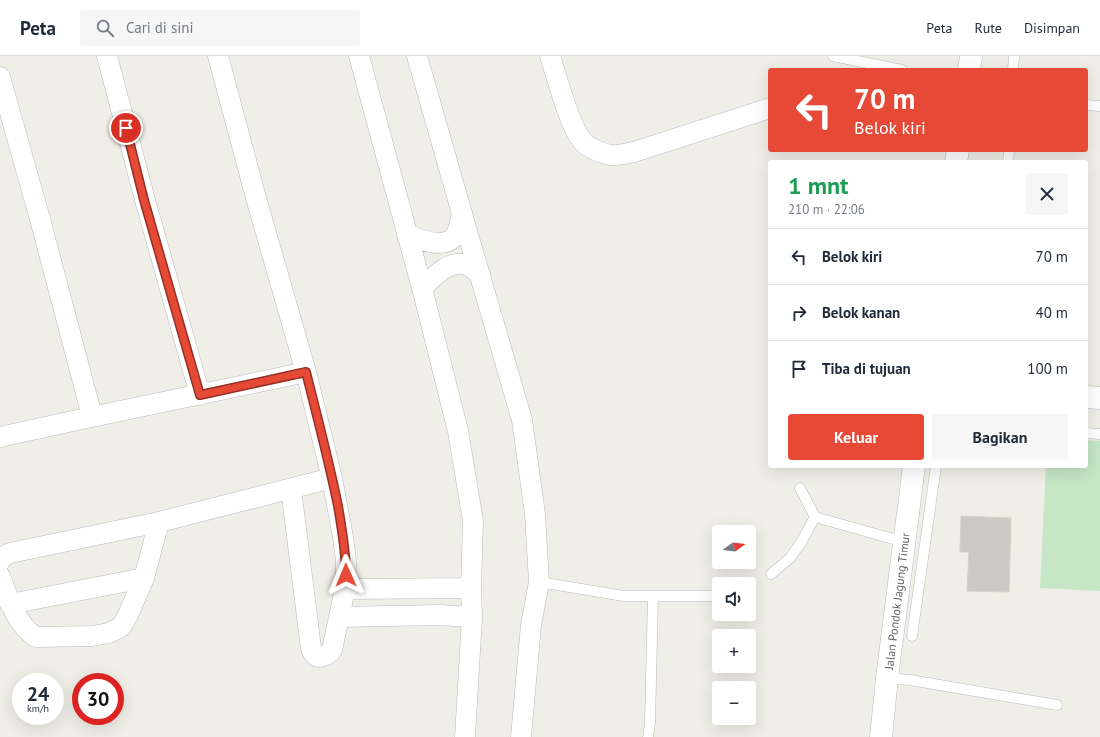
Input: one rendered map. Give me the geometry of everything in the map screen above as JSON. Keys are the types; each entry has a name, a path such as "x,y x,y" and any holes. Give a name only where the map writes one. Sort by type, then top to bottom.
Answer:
{"street":[{"path":"107,56 144,200 200,395"},
{"path":"218,56 256,198 306,372 332,478 343,537 346,561 345,589 332,650 325,656 317,656 313,654 311,648 291,489"},
{"path":"359,56 422,288 458,431 473,521 471,588 472,617 465,737"},
{"path":"417,56 522,420 535,514 539,582 531,625 522,737"},
{"path":"550,56 575,130 585,144 597,151 611,155 634,152 768,109"},
{"path":"969,68 971,56"},
{"path":"0,77 40,219 92,416"},
{"path":"407,235 431,243 444,242 453,238 458,232 462,214"},
{"path":"422,288 445,268 455,264 465,264 480,274"},
{"path":"0,437 92,416 306,372"},
{"path":"1088,397 1100,398"},
{"name":"Jalan Pondok Jagung Timur","path":"881,737 887,678 910,549 914,468"},
{"path":"0,561 1,558 10,553 159,522 332,478"},
{"path":"0,576 10,604 30,634 36,637 92,636 110,633 120,627 128,615 144,578 159,522"},
{"path":"10,604 144,578"},
{"path":"345,589 471,588"},
{"path":"339,617 439,615 472,617"}],"lane":[{"path":"833,56 892,68"},
{"path":"1013,68 1014,56"},
{"path":"1088,105 1100,106"},
{"path":"1088,433 1100,434"},
{"path":"912,636 910,549 935,468"},
{"path":"800,488 815,517 910,549"},
{"path":"771,574 790,558 800,544 815,517"},
{"path":"539,582 624,596 712,596"},
{"path":"648,737 653,596"},
{"path":"887,678 910,680 1056,705"}],"green space":[{"path":"1088,440 1100,441 1100,591 1040,588 1046,468 1088,468"}],"building":[{"path":"961,516 1011,518 1009,592 967,591 969,552 960,552"}],"route":[{"path":"126,128 144,200 200,395 306,372 332,478 343,537 346,575"}]}
